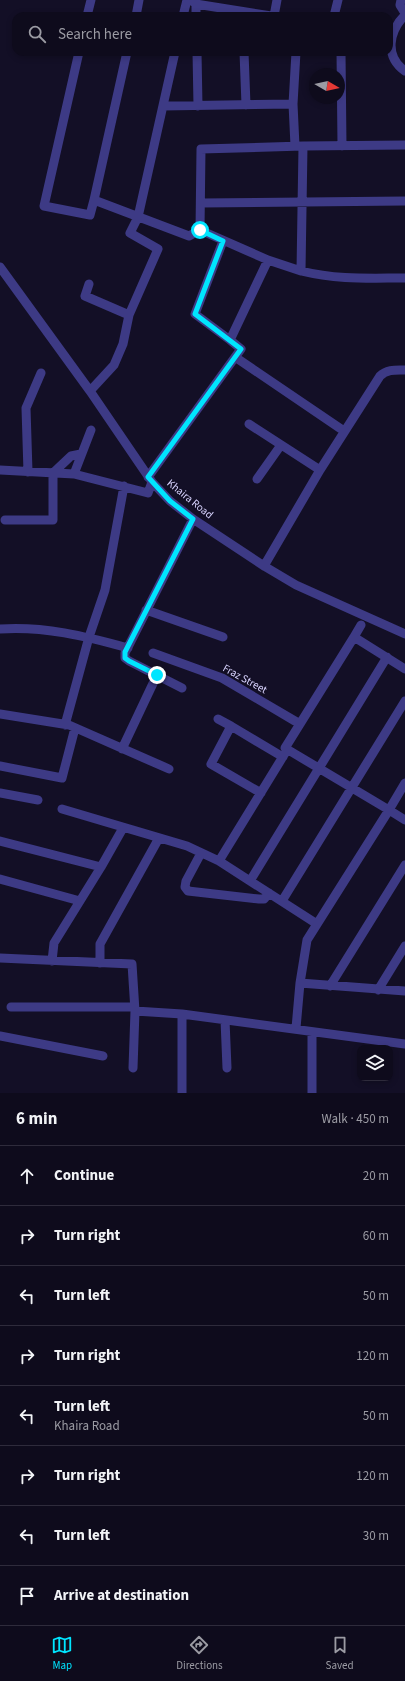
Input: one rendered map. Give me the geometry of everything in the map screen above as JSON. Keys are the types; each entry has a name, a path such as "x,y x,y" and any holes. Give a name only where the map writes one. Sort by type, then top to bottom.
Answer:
{"street":[{"path":"88,12 91,0"},
{"path":"137,12 139,0"},
{"path":"184,12 187,0"},
{"path":"273,12 277,0"},
{"path":"335,12 338,0"},
{"path":"393,32 398,22 405,14 400,4 401,0"},
{"path":"195,12 193,2 249,12"},
{"path":"393,52 396,60 405,71"},
{"path":"78,56 44,206 90,215 126,56"},
{"path":"90,391 114,365 123,344 129,315 158,249 130,233 138,216 174,56"},
{"path":"197,56 198,106"},
{"path":"244,56 246,105"},
{"path":"296,56 293,104 299,146 303,203 301,271"},
{"path":"341,56 342,146"},
{"path":"163,106 293,104"},
{"path":"200,230 202,149 405,145"},
{"path":"94,200 189,236 200,230"},
{"path":"200,203 405,201"},
{"path":"200,230 268,260 325,277 348,279 405,278"},
{"path":"0,470 74,474 124,486 148,494 150,479 241,349 195,314 223,241"},
{"path":"230,340 268,260"},
{"name":"Khaira Road","path":"0,267 90,391 150,479 170,501 193,519 264,566 296,585 405,634"},
{"path":"89,284 85,296 129,315"},
{"path":"235,357 344,431"},
{"path":"264,566 344,431 384,372 405,370"},
{"path":"28,472 26,408 41,373"},
{"path":"249,424 320,470"},
{"path":"74,474 91,430"},
{"path":"257,479 281,445"},
{"path":"5,520 53,520 53,473 71,456 82,454"},
{"path":"65,724 89,637 105,590 124,486"},
{"path":"182,688 125,658 125,652 193,519"},
{"path":"146,610 223,637"},
{"path":"219,861 285,753 285,748 361,625"},
{"path":"0,628 20,627 70,632 128,648"},
{"path":"354,637 405,669"},
{"name":"Fraz Street","path":"153,652 222,678 300,724"},
{"path":"250,881 387,657"},
{"path":"122,749 157,675"},
{"path":"282,901 405,701"},
{"path":"0,714 65,724 169,769"},
{"path":"218,720 318,768 405,820"},
{"path":"231,726 212,764 261,793"},
{"path":"0,766 62,778 75,728"},
{"path":"296,1028 306,940 405,783"},
{"path":"0,793 38,800"},
{"path":"62,809 187,846 219,861 317,924"},
{"path":"52,961 54,943 101,867 123,828"},
{"path":"100,963 100,944 159,838"},
{"path":"0,841 101,867"},
{"path":"201,853 186,881 185,887 188,890 259,899 264,899 269,893"},
{"path":"330,986 405,865"},
{"path":"0,879 80,901"},
{"path":"378,990 405,946"},
{"path":"0,958 132,964 134,1009 133,1068"},
{"path":"300,983 405,992"},
{"path":"11,1007 134,1009 296,1028 312,1032 405,1044"},
{"path":"182,1014 182,1093"},
{"path":"225,1020 227,1068"},
{"path":"312,1032 312,1093"},
{"path":"0,1036 103,1056"}],"route":[{"path":"157,675 129,661 125,658 125,652 193,519 170,501 148,477 241,349 195,314 223,241 200,230"}]}
